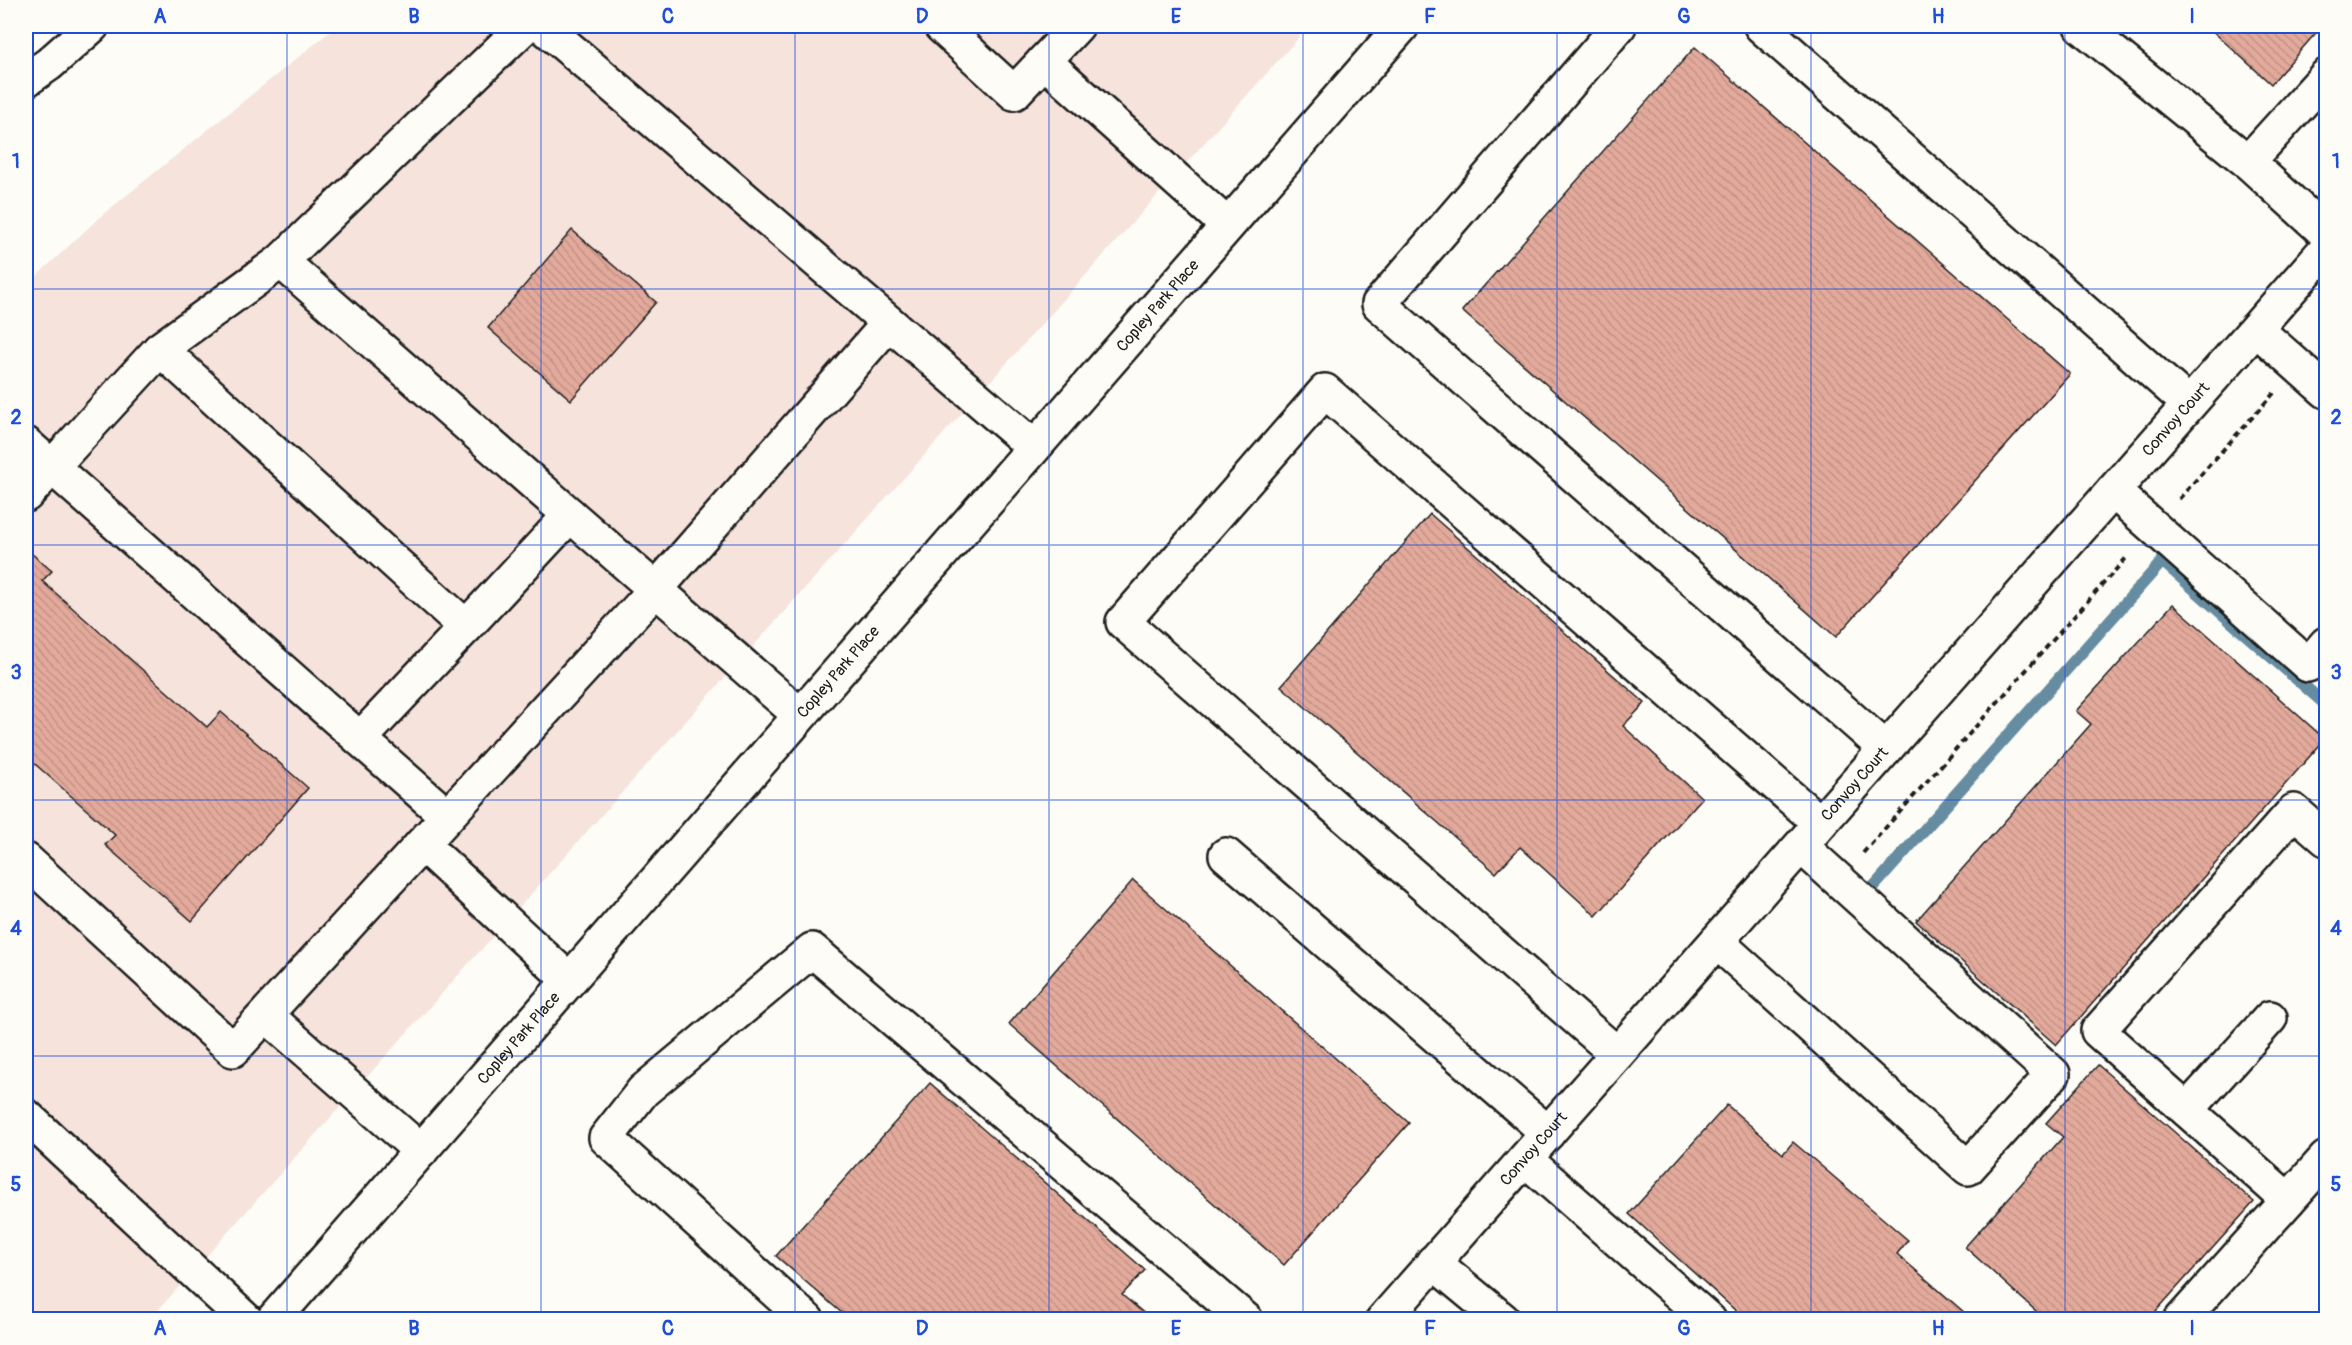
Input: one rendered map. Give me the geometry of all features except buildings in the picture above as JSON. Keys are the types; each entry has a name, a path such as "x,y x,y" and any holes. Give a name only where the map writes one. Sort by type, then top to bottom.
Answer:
{"main road":[{"path":"37,72 92,26"},
{"path":"37,72 106,26"},
{"path":"26,495 160,349 281,261 525,26"},
{"path":"543,26 1034,447"},
{"path":"941,26 1014,93 1077,26"},
{"name":"Copley Park Place","path":"273,1320 1402,26"},
{"path":"1619,26 1379,304 1886,749"},
{"path":"1761,26 2189,404"},
{"path":"2081,26 2248,162 2326,233"},
{"path":"1044,61 1227,225"},
{"path":"2248,162 2326,76"},
{"name":"Convoy Court","path":"1383,1320 2326,249"},
{"path":"281,261 800,715"},
{"path":"26,860 233,1050 656,589 890,323"},
{"path":"2256,329 2326,391"},
{"path":"160,349 466,627"},
{"path":"1617,1054 1123,622 1325,390 1811,835 1838,880 2054,1074 1968,1168 1716,942"},
{"path":"26,444 447,816"},
{"path":"2113,491 2308,665 2326,644"},
{"path":"360,739 570,515"},
{"path":"2288,1200 2098,1031 2294,811 2326,839"},
{"path":"422,844 569,980"},
{"path":"1226,855 1548,1133"},
{"path":"807,1320 606,1138 643,1091 812,950 1246,1320"},
{"path":"266,1015 421,1151"},
{"path":"2187,1110 2270,1018"},
{"path":"26,1116 246,1320"},
{"path":"1525,1158 1710,1320"},
{"path":"2181,1320 2326,1158"},
{"path":"1433,1262 1503,1320"}],"path":[{"path":"1838,880 2280,386"}],"shaded area":[{"path":"337,26 1309,26 150,1319 26,1320 26,286 101,216"}],"waterway":[{"path":"1862,900 2175,547"},
{"path":"2162,561 2326,705"}]}
